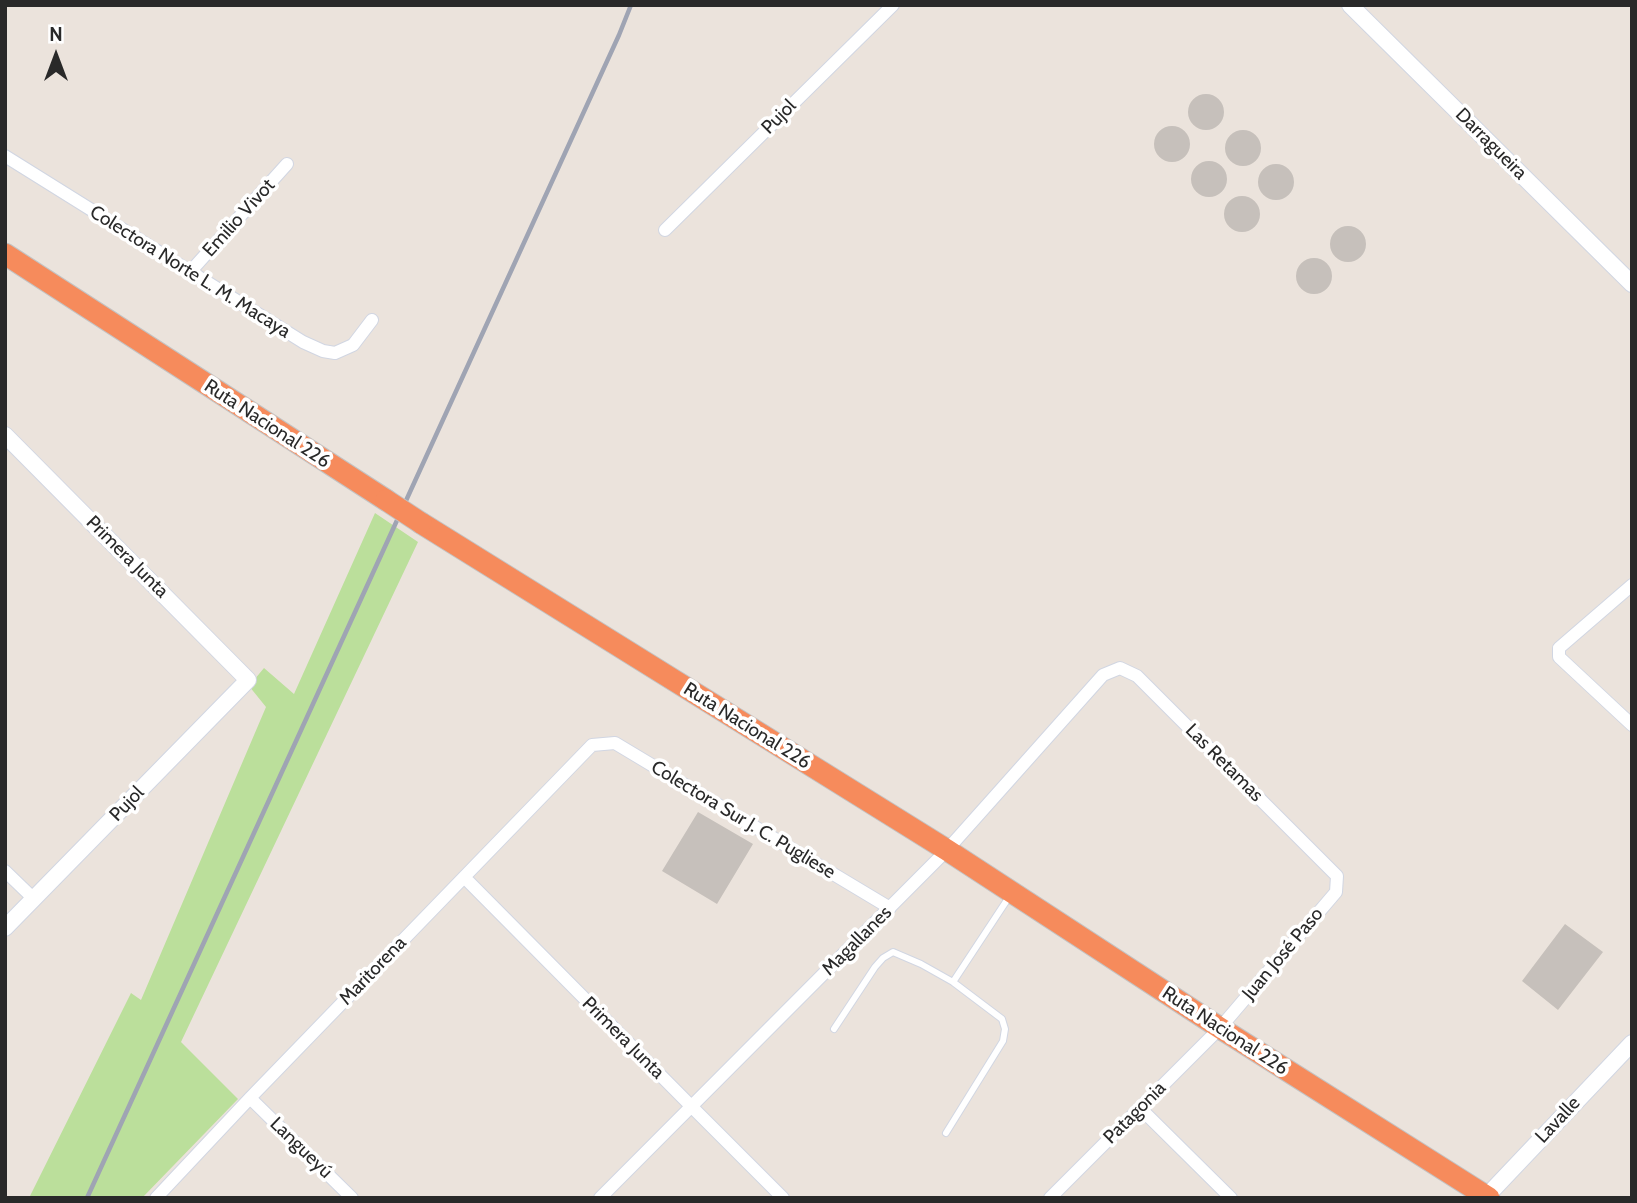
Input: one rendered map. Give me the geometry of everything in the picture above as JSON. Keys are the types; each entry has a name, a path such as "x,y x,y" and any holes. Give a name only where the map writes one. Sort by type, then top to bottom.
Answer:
{"highway":[{"name":"Ruta Nacional 226","path":"5,254 421,523 947,850 1220,1028 1487,1197"}],"main road":[{"name":"Darragueira","path":"1350,5 1632,284"},
{"name":"Primera Junta","path":"7,440 248,680"},
{"name":"Pujol","path":"5,928 248,680"},
{"name":"Lavalle","path":"1487,1197 1632,1043"}],"street":[{"name":"Pujol","path":"665,230 893,5"},
{"name":"Colectora Norte L. M. Macaya","path":"5,156 303,342 323,351 335,353 353,345 372,320"},
{"name":"Emilio Vivot","path":"190,272 287,163"},
{"path":"1632,585 1559,648 1559,657 1632,725"},
{"name":"Las Retamas","path":"1104,675 1120,668 1137,677 1336,876"},
{"name":"Magallanes","path":"600,1198 947,850 1104,675"},
{"name":"Colectora Sur J. C. Pugliese","path":"592,745 615,743 890,908"},
{"name":"Maritorena","path":"156,1198 592,745"},
{"path":"5,871 34,899"},
{"name":"Juan José Paso","path":"1220,1028 1336,892 1336,876"},
{"name":"Primera Junta","path":"464,877 783,1198"},
{"name":"Patagonia","path":"1050,1198 1220,1028"},
{"name":"Langueyú","path":"250,1098 352,1198"},
{"path":"1140,1108 1231,1198"}],"lane":[{"path":"953,982 1012,892"},
{"path":"834,1029 876,967 883,958 893,952 953,982 1002,1019 1005,1029 1003,1041 946,1133"}],"green space":[{"path":"375,513 418,542 181,1042 238,1099 142,1198 29,1198 131,993 141,1000 266,707 249,686 264,668 294,694"}],"building":[{"path":"1206,94 1218,100 1224,112 1218,124 1206,130 1194,124 1188,112 1194,100"},
{"path":"1172,126 1184,132 1190,144 1184,156 1172,162 1160,156 1154,144 1160,132"},
{"path":"1243,130 1255,136 1261,148 1255,160 1243,166 1231,160 1225,148 1231,136"},
{"path":"1209,161 1221,167 1227,179 1221,191 1209,197 1197,191 1191,179 1197,167"},
{"path":"1276,164 1288,170 1294,182 1288,194 1276,200 1264,194 1258,182 1264,170"},
{"path":"1242,196 1254,202 1260,214 1254,226 1242,232 1230,226 1224,214 1230,202"},
{"path":"1348,226 1360,232 1366,244 1360,256 1348,262 1336,256 1330,244 1336,232"},
{"path":"1314,258 1326,264 1332,276 1326,288 1314,294 1302,288 1296,276 1302,264"},
{"path":"698,812 753,844 717,904 662,871"},
{"path":"1565,924 1603,952 1558,1010 1522,981"}],"railway":[{"path":"87,1198 631,5"}]}
